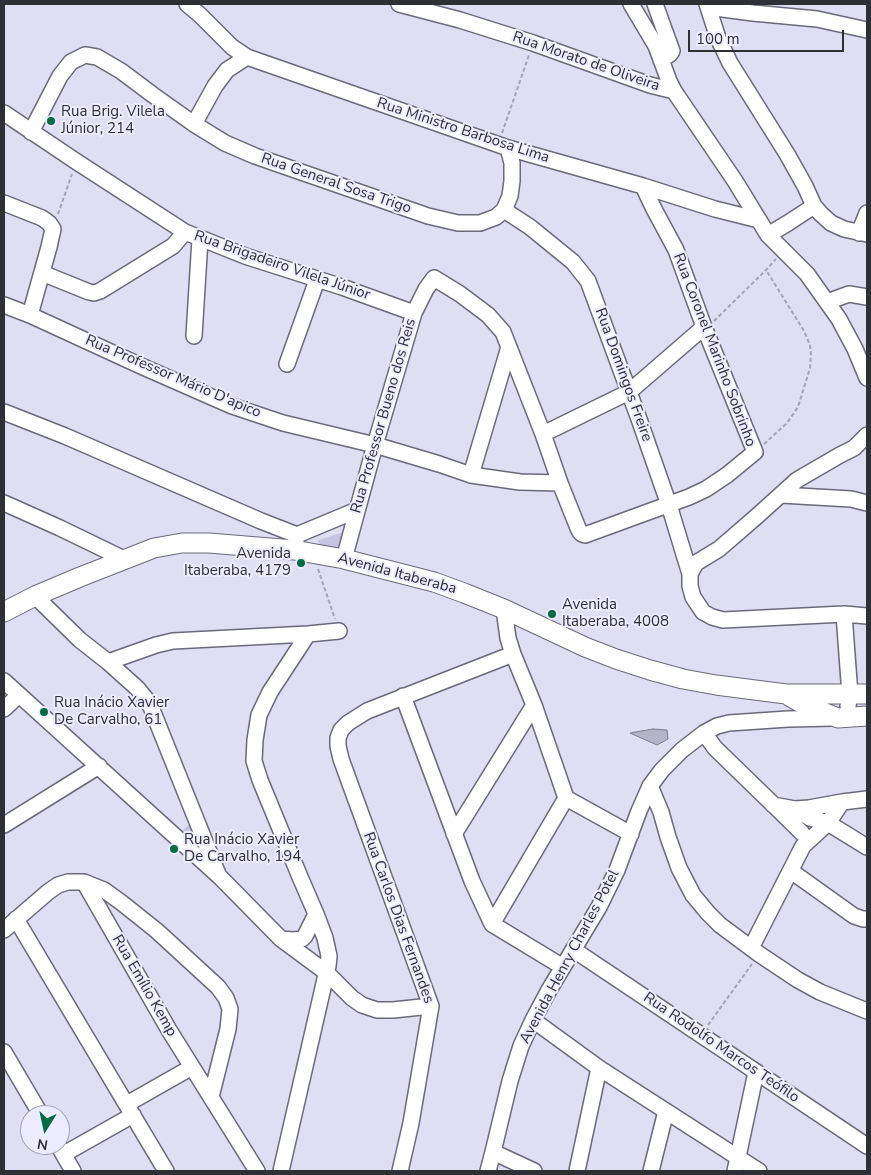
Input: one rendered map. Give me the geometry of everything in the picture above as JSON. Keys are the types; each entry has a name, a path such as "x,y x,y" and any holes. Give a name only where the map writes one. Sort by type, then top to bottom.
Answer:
{"main road":[{"name":"Avenida Itaberaba","path":"4,612 35,596 154,548 182,543 296,542 313,553 344,558 464,592 585,647 650,670 716,685 851,703 867,716"},
{"name":"Avenida Itaberaba","path":"786,694 804,706 817,710"},
{"path":"817,710 851,703 867,703"}],"street":[{"name":"Rua Ministro Barbosa Lima","path":"187,4 232,47 247,57 503,146 643,186 714,209 759,220"},
{"name":"Rua Morato de Oliveira","path":"399,4 460,20 533,43 650,85 674,91 768,235 807,274 839,319 855,349 867,378"},
{"path":"631,4 656,46 674,91"},
{"path":"656,4 672,51 661,60"},
{"path":"867,30 818,11 707,5 718,38 730,63 787,154 814,206 831,223 844,229 863,233 867,212"},
{"name":"Rua General Sosa Trigo","path":"31,132 60,76 71,62 85,55 96,57 121,71 194,124 225,142 256,156 428,216 458,223 480,223 496,218 504,210"},
{"path":"194,124 215,86 227,70 247,57"},
{"name":"Rua Brigadeiro Vilela Júnior","path":"4,113 185,232 244,256 342,287 414,313"},
{"path":"503,146 512,163 510,196 504,210"},
{"name":"Rua Coronel Marinho Sobrinho","path":"560,483 578,528 585,535 690,497 727,475 755,452 719,366 676,250 643,186"},
{"path":"4,203 42,218 53,229 30,315"},
{"path":"768,235 814,206"},
{"name":"Rua Domingos Freire","path":"504,210 530,227 573,262 588,281 669,505 690,574 690,586 693,597 703,612 723,620 844,614 867,616"},
{"path":"42,273 94,293 174,246 185,232"},
{"path":"194,336 200,239"},
{"name":"Rua Professor Bueno dos Reis","path":"344,558 414,313 434,278 488,315 503,332 509,347"},
{"path":"288,364 317,280"},
{"path":"827,302 849,294 867,297"},
{"name":"Rua Professor Mário D'apico","path":"4,305 232,406 283,423 375,445 471,475 520,482 560,483"},
{"path":"543,434 629,392 705,328"},
{"path":"509,347 560,483"},
{"path":"471,475 509,347"},
{"path":"4,412 65,436 261,521 296,542 357,510"},
{"path":"690,574 696,563 719,549 797,480 854,448 867,435"},
{"path":"781,495 851,499 867,503"},
{"path":"4,503 124,559"},
{"path":"35,596 80,640 137,688 146,699 220,877"},
{"path":"504,609 508,638 513,654 534,705 566,798 631,834"},
{"path":"844,614 851,703"},
{"path":"108,662 156,644 173,641 339,631"},
{"path":"281,1171 327,973 329,956 325,938 316,914 267,798 254,761 254,740 259,714 270,692 308,634"},
{"name":"Rua Carlos Dias Fernandes","path":"400,1171 432,1006 341,759 338,738 341,730 348,723 367,711 513,654"},
{"path":"4,681 220,877 281,938 327,973 352,998 362,1005 377,1010 432,1006"},
{"path":"4,709 19,695"},
{"path":"403,696 472,881 492,924 563,967"},
{"name":"Avenida Henry Charles Potel","path":"488,1171 515,1063 533,1020 599,907 617,870 650,786 662,770 682,750 704,733 717,726 730,723 788,719 851,703"},
{"path":"454,834 534,705"},
{"name":"Avenida Henry Charles Potel","path":"788,719 817,710"},
{"path":"704,733 715,748 773,804 802,839"},
{"path":"4,825 99,766"},
{"path":"650,786 661,812 679,868 693,895 708,913 720,925 798,980 820,992 867,1010"},
{"path":"492,924 566,798"},
{"path":"773,804 795,809 867,799"},
{"path":"802,839 828,823 842,802"},
{"path":"755,951 791,871 802,839 795,809"},
{"path":"795,809 810,818 828,823 867,847"},
{"path":"791,871 854,916 867,919"},
{"path":"4,930 58,885 68,882 84,882 104,890 157,931 218,987 226,998 230,1009 228,1029 211,1097"},
{"name":"Rua Emílio Kemp","path":"84,882 164,1022 257,1171"},
{"path":"281,938 302,939 316,914"},
{"path":"16,919 166,1171"},
{"name":"Rua Rodolfo Marcos Teófilo","path":"574,950 867,1146"},
{"path":"533,1020 598,1068 666,1111 737,1164 758,1171"},
{"path":"4,1052 35,1105"},
{"path":"70,1145 130,1110 192,1067"},
{"path":"577,1171 598,1068"},
{"path":"737,1164 756,1072"},
{"path":"651,1171 666,1111"},
{"path":"493,1152 534,1171"},
{"path":"64,1155 73,1171"}],"path":[{"path":"503,146 533,43"},
{"path":"53,229 76,162"},
{"path":"705,328 766,270 784,249"},
{"path":"755,452 786,423 798,407 810,368 811,355 810,345 804,330 766,270"},
{"path":"313,553 339,631"},
{"path":"701,1035 755,951"}],"shaded area":[{"path":"344,532 338,554 322,551 318,540"},
{"path":"190,824 204,872 170,841"}],"building":[{"path":"653,729 667,730 668,739 657,745 630,733"}],"place":[{"name":"Rua Brig. Vilela Júnior, 214","path":"51,121"},
{"name":"Avenida Itaberaba, 4179","path":"301,563"},
{"name":"Avenida Itaberaba, 4008","path":"552,614"},
{"name":"Rua Inácio Xavier De Carvalho, 61","path":"44,712"},
{"name":"Rua Inácio Xavier De Carvalho, 194","path":"174,849"}]}
